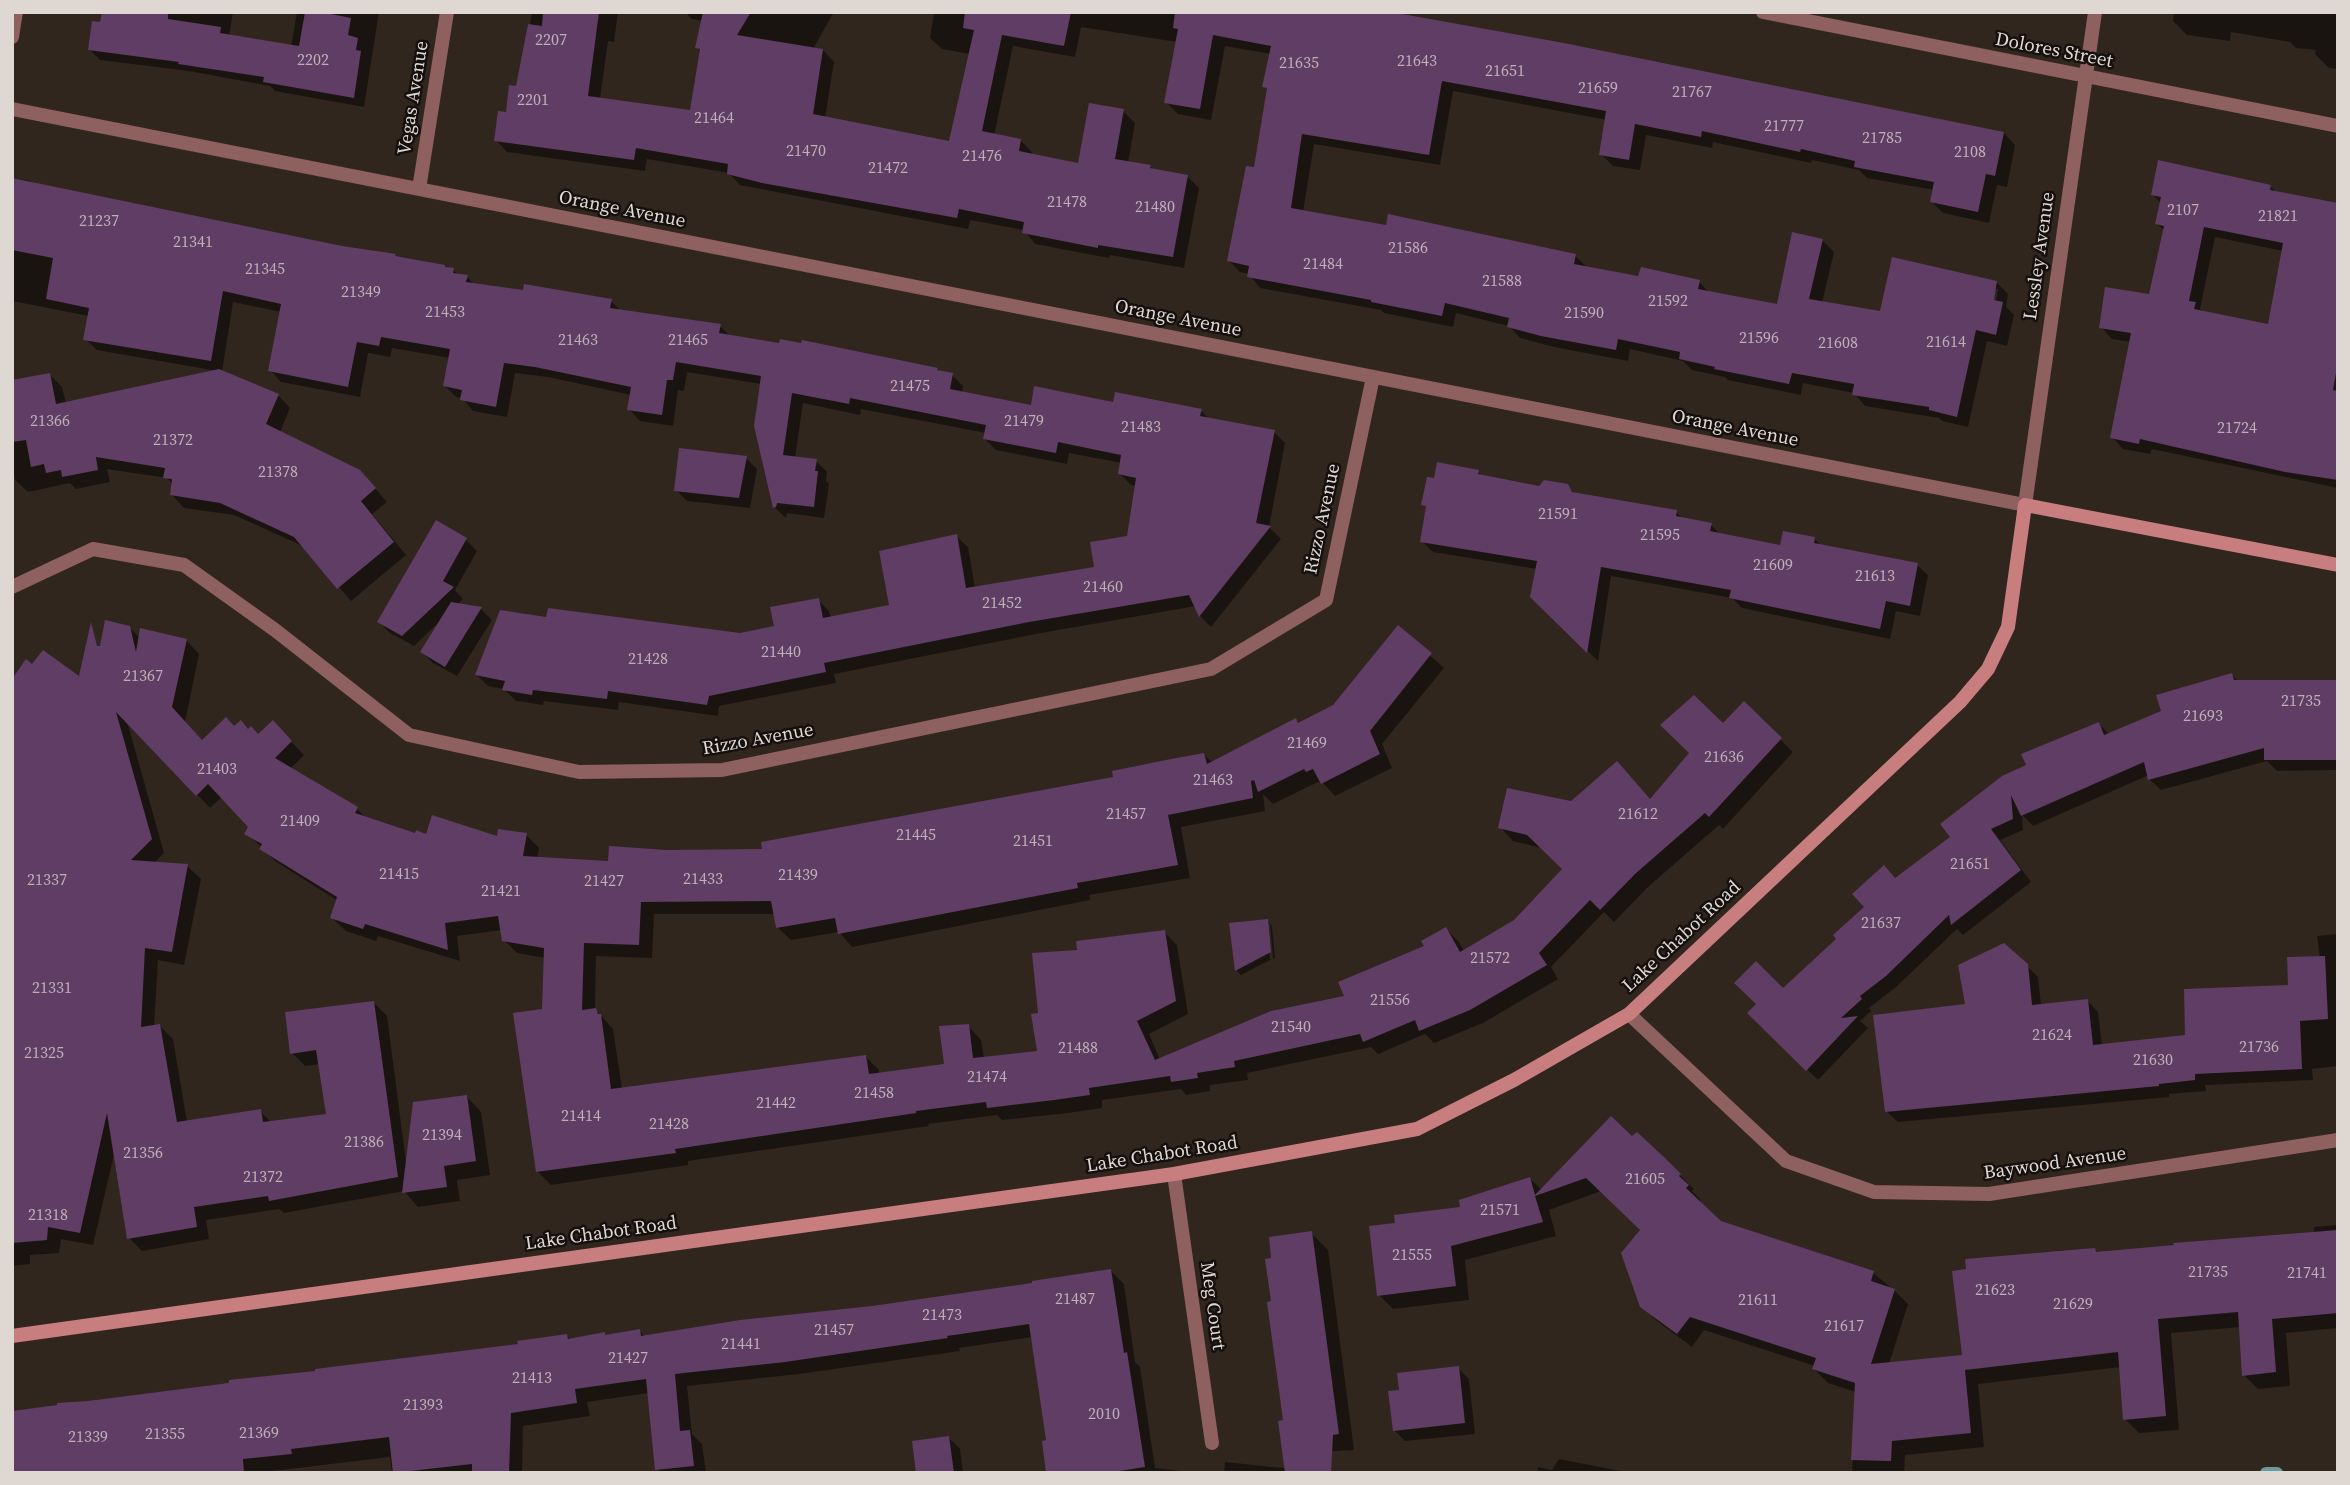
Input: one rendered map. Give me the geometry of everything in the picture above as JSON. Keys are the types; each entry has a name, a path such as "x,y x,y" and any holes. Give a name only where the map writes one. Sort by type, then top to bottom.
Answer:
{"street":[{"path":"12,37 16,12"},
{"name":"Vegas Avenue","path":"419,190 447,12"},
{"name":"Dolores Street","path":"1763,12 2338,126"},
{"name":"Lessley Avenue","path":"2025,505 2095,12"},
{"name":"Orange Avenue","path":"12,109 2338,565"},
{"name":"Rizzo Avenue","path":"12,587 93,548 184,565 275,630 409,735 579,772 722,769 1211,668 1326,600 1373,377"},
{"name":"Lake Chabot Road","path":"12,1336 1174,1174 1417,1129 1514,1080 1629,1014 1960,702 1988,669 2008,626 2025,505"},
{"name":"Baywood Avenue","path":"1629,1014 1786,1161 1874,1192 1989,1194 2338,1140"},
{"name":"Meg Court","path":"1174,1174 1212,1444"}],"building":[{"path":"102,12 168,12 168,19 221,27 220,33 299,46 305,12 351,18 348,35 358,38 356,50 361,51 354,98 263,82 264,77 88,50 92,21 100,22"},
{"path":"543,12 599,12 588,96 690,110 700,49 695,48 703,12 751,12 737,35 823,49 813,114 949,141 974,30 963,28 965,12 1071,12 1064,46 1002,35 982,131 1021,139 1019,151 1078,163 1089,103 1124,109 1115,159 1188,175 1173,257 1098,245 1098,248 1022,233 1024,222 959,209 957,218 762,183 727,174 728,164 636,148 634,160 494,141 498,111 506,112 509,85 516,86 528,24 542,26"},
{"path":"1175,12 1391,12 1564,43 2004,132 1995,176 1986,174 1978,212 1930,202 1934,182 1854,167 1855,161 1801,149 1800,152 1702,131 1701,137 1635,124 1629,160 1599,155 1606,111 1442,81 1429,155 1302,134 1291,208 1386,225 1388,214 1576,254 1574,264 1638,276 1641,267 1700,280 1698,289 1777,304 1792,232 1823,239 1809,299 1880,311 1892,257 1997,281 1994,300 2003,302 1996,335 1976,330 1957,417 1929,410 1929,407 1852,395 1854,384 1792,373 1789,384 1714,369 1715,367 1679,359 1680,352 1618,339 1616,350 1541,336 1507,327 1509,318 1445,303 1442,316 1247,277 1249,266 1227,261 1246,166 1254,167 1267,88 1262,87 1271,46 1213,35 1200,109 1164,103 1178,29 1173,28"},
{"path":"2158,160 2271,185 2270,190 2338,203 2338,362 2333,390 2338,391 2338,480 2285,472 2140,439 2139,444 2110,438 2131,333 2099,328 2105,287 2149,294 2164,226 2155,224 2161,197 2151,195","holes":["2204,227 2283,243 2268,324 2194,309 2196,302 2189,301"]},
{"path":"12,178 445,265 454,268 453,273 468,275 466,282 523,290 524,284 612,299 610,308 721,324 719,333 779,343 780,339 801,343 802,340 938,368 937,370 953,373 950,389 1031,405 1034,386 1113,402 1115,392 1202,409 1200,416 1275,430 1256,523 1271,526 1199,617 1189,595 1029,622 824,663 826,672 709,696 707,705 608,691 607,699 533,690 532,695 502,690 505,681 475,675 500,610 546,617 548,608 740,633 774,626 770,607 819,598 823,618 889,605 879,551 957,534 966,588 1094,567 1090,542 1127,536 1136,478 1118,474 1121,455 1058,442 1056,453 983,439 986,425 850,398 849,404 792,393 783,455 817,459 814,507 777,503 773,508 754,426 761,376 676,362 673,380 667,380 662,415 627,410 631,387 504,363 496,407 460,400 462,390 443,386 450,349 381,337 379,346 357,342 348,387 268,371 281,304 223,291 211,361 83,340 89,308 46,299 53,258 12,250"},
{"path":"219,369 279,394 266,424 360,470 376,488 361,501 394,542 337,589 294,537 220,503 170,495 172,479 163,478 165,468 96,457 98,470 62,477 61,470 46,473 44,464 31,467 26,440 12,442 12,380 50,373 56,404"},
{"path":"679,448 747,456 739,498 674,491"},
{"path":"1437,462 1479,470 1478,474 1539,486 1544,480 1568,484 1572,492 1677,510 1676,516 1712,523 1710,531 1780,545 1783,531 1815,537 1814,543 1918,563 1910,606 1886,601 1880,629 1729,598 1731,590 1601,567 1587,653 1530,597 1537,561 1420,542 1426,506 1421,505 1427,477 1434,478"},
{"path":"436,520 467,538 443,581 454,587 402,636 377,622"},
{"path":"451,602 482,607 445,667 420,652"},
{"path":"105,620 130,626 136,652 140,628 187,639 172,707 202,740 226,717 234,726 241,720 248,729 251,726 258,734 273,720 292,741 275,758 358,807 355,813 415,833 416,830 426,834 432,815 497,836 498,829 527,833 523,856 608,861 609,846 667,850 762,849 761,842 1113,777 1112,771 1171,759 1204,753 1207,764 1296,718 1298,723 1333,705 1398,625 1432,653 1370,731 1380,754 1321,784 1313,769 1306,772 1304,769 1258,792 1254,780 1251,781 1253,798 1168,815 1178,865 1077,883 1078,888 838,934 835,918 776,928 771,901 641,902 639,945 584,943 582,1010 596,1008 598,1014 601,1014 611,1089 866,1055 869,1074 944,1064 939,1026 969,1024 973,1058 1037,1051 1031,1014 1038,1013 1032,953 1077,950 1076,941 1165,930 1176,1001 1137,1021 1155,1060 1271,1011 1344,996 1338,982 1424,946 1421,941 1446,927 1460,952 1514,920 1562,869 1527,835 1498,828 1507,788 1571,801 1617,761 1650,799 1689,753 1660,725 1694,695 1723,723 1744,701 1782,738 1709,817 1705,813 1635,874 1600,910 1590,900 1539,953 1547,965 1470,1010 1419,1031 1415,1020 1363,1042 1360,1034 1234,1061 1235,1067 1197,1073 1198,1078 1171,1082 1170,1076 1089,1088 1090,1095 987,1108 986,1102 916,1111 675,1149 676,1153 536,1172 513,1013 542,1009 544,948 502,941 498,916 445,923 448,950 365,924 363,929 330,918 337,897 259,849 262,844 244,834 248,827 208,784 196,796 116,712 152,839 131,860 188,864 172,952 145,948 141,1027 160,1024 177,1122 261,1109 263,1122 326,1114 316,1050 290,1054 285,1012 374,1001 398,1177 269,1201 268,1196 194,1207 197,1227 127,1239 107,1113 80,1233 48,1227 47,1240 12,1243 12,679 26,659 32,664 43,650 79,676 91,622 97,646 100,646"},
{"path":"2232,673 2234,680 2338,680 2338,760 2264,760 2264,748 2148,780 2144,762 2021,816 2011,795 2013,819 1991,829 2021,870 1951,925 1949,915 1886,976 1860,996 1862,999 1841,1018 1858,1016 1806,1071 1747,1013 1756,1004 1734,983 1756,961 1783,988 1836,939 1833,935 1864,907 1852,894 1884,865 1895,878 1950,837 1940,824 2002,776 2026,765 2021,754 2099,722 2104,735 2161,711 2156,695"},
{"path":"1268,919 1271,952 1235,971 1229,923"},
{"path":"2004,943 2028,964 2032,1005 2088,999 2093,1045 2185,1035 2184,989 2288,985 2287,957 2325,956 2328,1019 2300,1021 2302,1069 2195,1074 2195,1080 2159,1086 1885,1112 1873,1015 1965,1004 1958,965"},
{"path":"467,1095 476,1161 444,1166 447,1187 402,1193 413,1102"},
{"path":"1611,1116 1632,1136 1637,1132 1665,1158 1689,1185 1686,1188 1721,1221 1874,1271 1871,1281 1895,1289 1871,1364 1962,1355 1952,1271 1966,1269 1965,1259 2095,1248 2096,1252 2338,1230 2338,1313 2272,1319 2276,1372 2242,1376 2238,1312 2158,1319 2166,1416 2123,1420 2118,1352 1965,1370 1971,1433 1892,1441 1891,1461 1851,1460 1855,1383 1812,1369 1816,1358 1690,1317 1677,1334 1640,1307 1621,1253 1640,1230 1586,1178 1535,1196 1543,1222 1451,1246 1456,1286 1377,1296 1369,1226 1395,1223 1394,1215 1460,1207 1459,1200 1530,1177 1535,1195"},
{"path":"1312,1231 1339,1434 1333,1435 1331,1473 1285,1473 1278,1421 1283,1420 1267,1302 1271,1301 1265,1259 1271,1258 1269,1237"},
{"path":"1111,1269 1145,1467 1106,1473 1046,1473 1042,1441 1046,1440 1029,1324 785,1362 675,1374 680,1431 690,1430 694,1466 655,1470 646,1379 575,1389 577,1403 511,1413 509,1473 472,1473 472,1464 393,1473 389,1437 291,1449 292,1454 243,1459 244,1473 12,1473 12,1411 57,1403 229,1383 229,1380 518,1344 517,1341 567,1334 568,1339 640,1329 641,1336 740,1320 872,1306"},
{"path":"1459,1366 1465,1423 1393,1431 1388,1391 1399,1390 1397,1373"},
{"path":"949,1436 954,1473 916,1473 912,1441"}],"waterway":[{"path":"2266,1473 2277,1473"}]}
